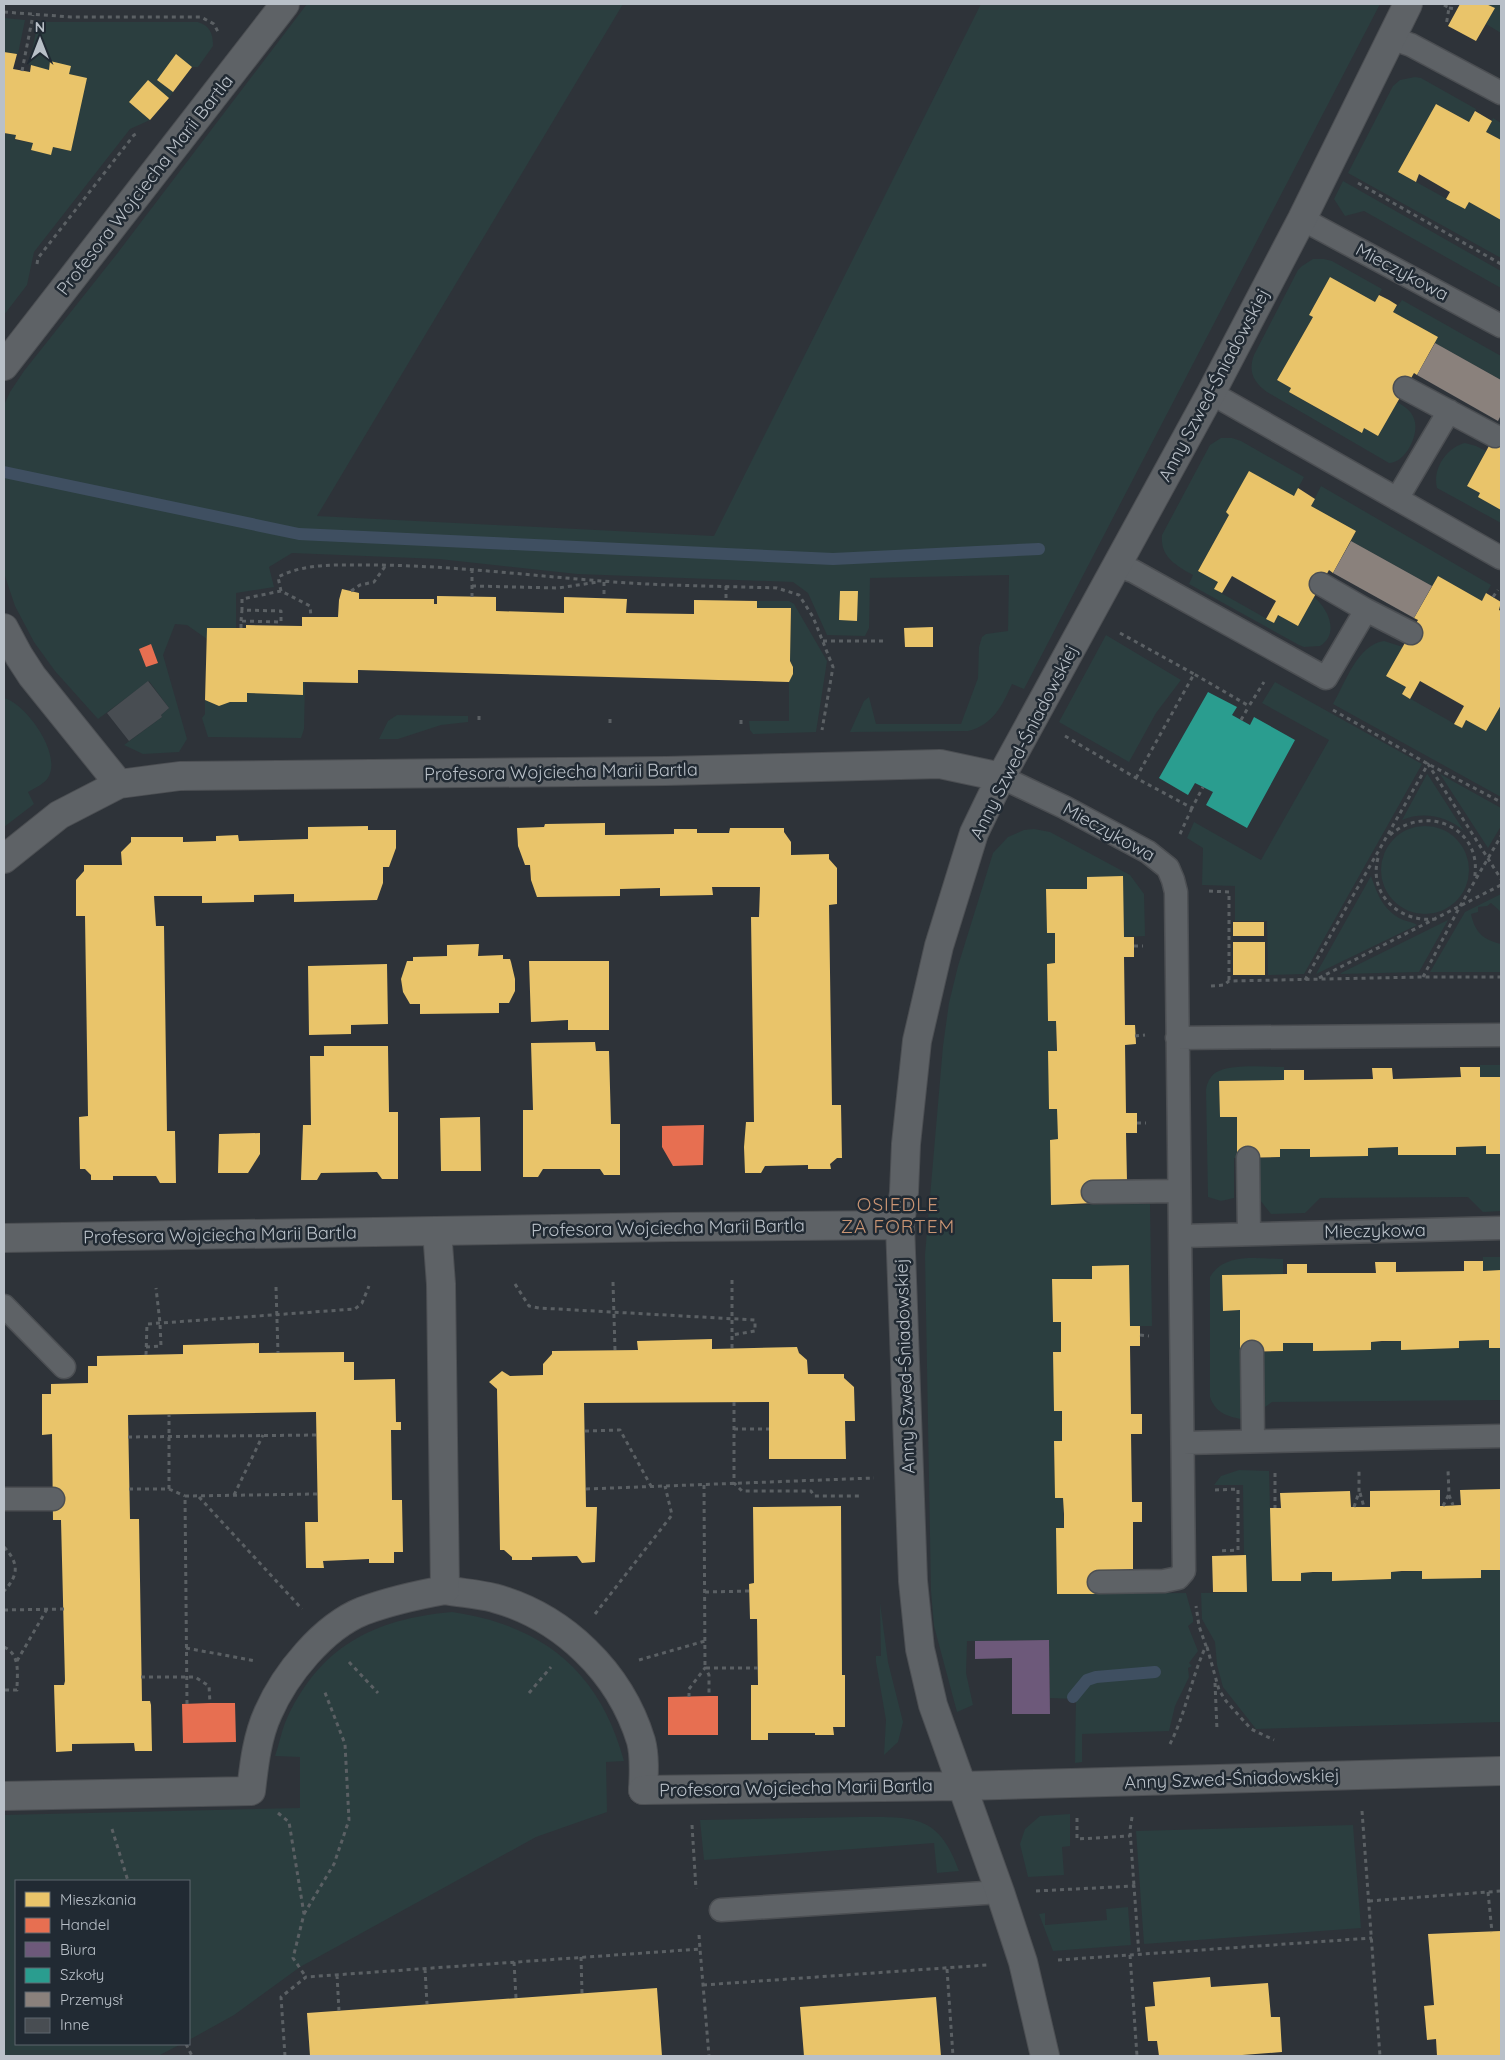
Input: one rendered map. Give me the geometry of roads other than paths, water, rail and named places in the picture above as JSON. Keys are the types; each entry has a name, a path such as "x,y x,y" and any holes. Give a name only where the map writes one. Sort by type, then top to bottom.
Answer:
{"street":[{"name":"Profesora Wojciecha Marii Bartla","path":"4,366 285,4"},
{"name":"Anny Szwed-Śniadowskiej","path":"1045,2056 1023,1962 933,1705 920,1649 913,1580 900,1225 904,1192 906,1144 918,1041 939,946 974,833 1001,777 1211,393 1302,219 1408,4"},
{"path":"4,628 18,656 32,676 119,784"},
{"name":"Profesora Wojciecha Marii Bartla","path":"4,859 59,815 119,784 180,776 666,771 935,764 1001,777"},
{"name":"Profesora Wojciecha Marii Bartla","path":"4,1238 900,1225"},
{"path":"437,1231 441,1284 445,1590"},
{"name":"Profesora Wojciecha Marii Bartla","path":"4,1796 251,1791 256,1751 268,1713 290,1672 325,1635 361,1612 406,1597 445,1590 494,1598 538,1616 575,1640 604,1670 627,1705 641,1742 644,1790 962,1786"},
{"name":"Anny Szwed-Śniadowskiej","path":"962,1786 1501,1771"}],"lane":[{"path":"1391,38 1411,45 1501,93"},
{"name":"Mieczykowa","path":"1302,219 1501,326"},
{"path":"1405,388 1495,436"},
{"path":"1211,393 1501,558"},
{"path":"1397,499 1449,411"},
{"path":"1117,566 1133,571 1326,678 1366,610"},
{"path":"1321,584 1411,633"},
{"name":"Mieczykowa","path":"1001,777 1064,806 1159,859 1168,868 1176,892 1184,1571 1178,1578 1164,1581 1099,1582"},
{"path":"1177,1038 1501,1035"},
{"path":"1248,1158 1249,1234"},
{"path":"1093,1192 1179,1191"},
{"name":"Mieczykowa","path":"1180,1236 1501,1228"},
{"path":"4,1306 64,1367"},
{"path":"1252,1352 1253,1441"},
{"path":"1183,1443 1501,1436"},
{"path":"4,1499 53,1499"},
{"path":"721,1910 1000,1892"}],"waterway":[{"path":"4,472 299,534 833,559 1039,549"},
{"path":"1073,1697 1087,1680 1096,1677 1155,1672"}],"district":[{"name":"OSIEDLE ZA FORTEM","path":"898,1215"}]}
